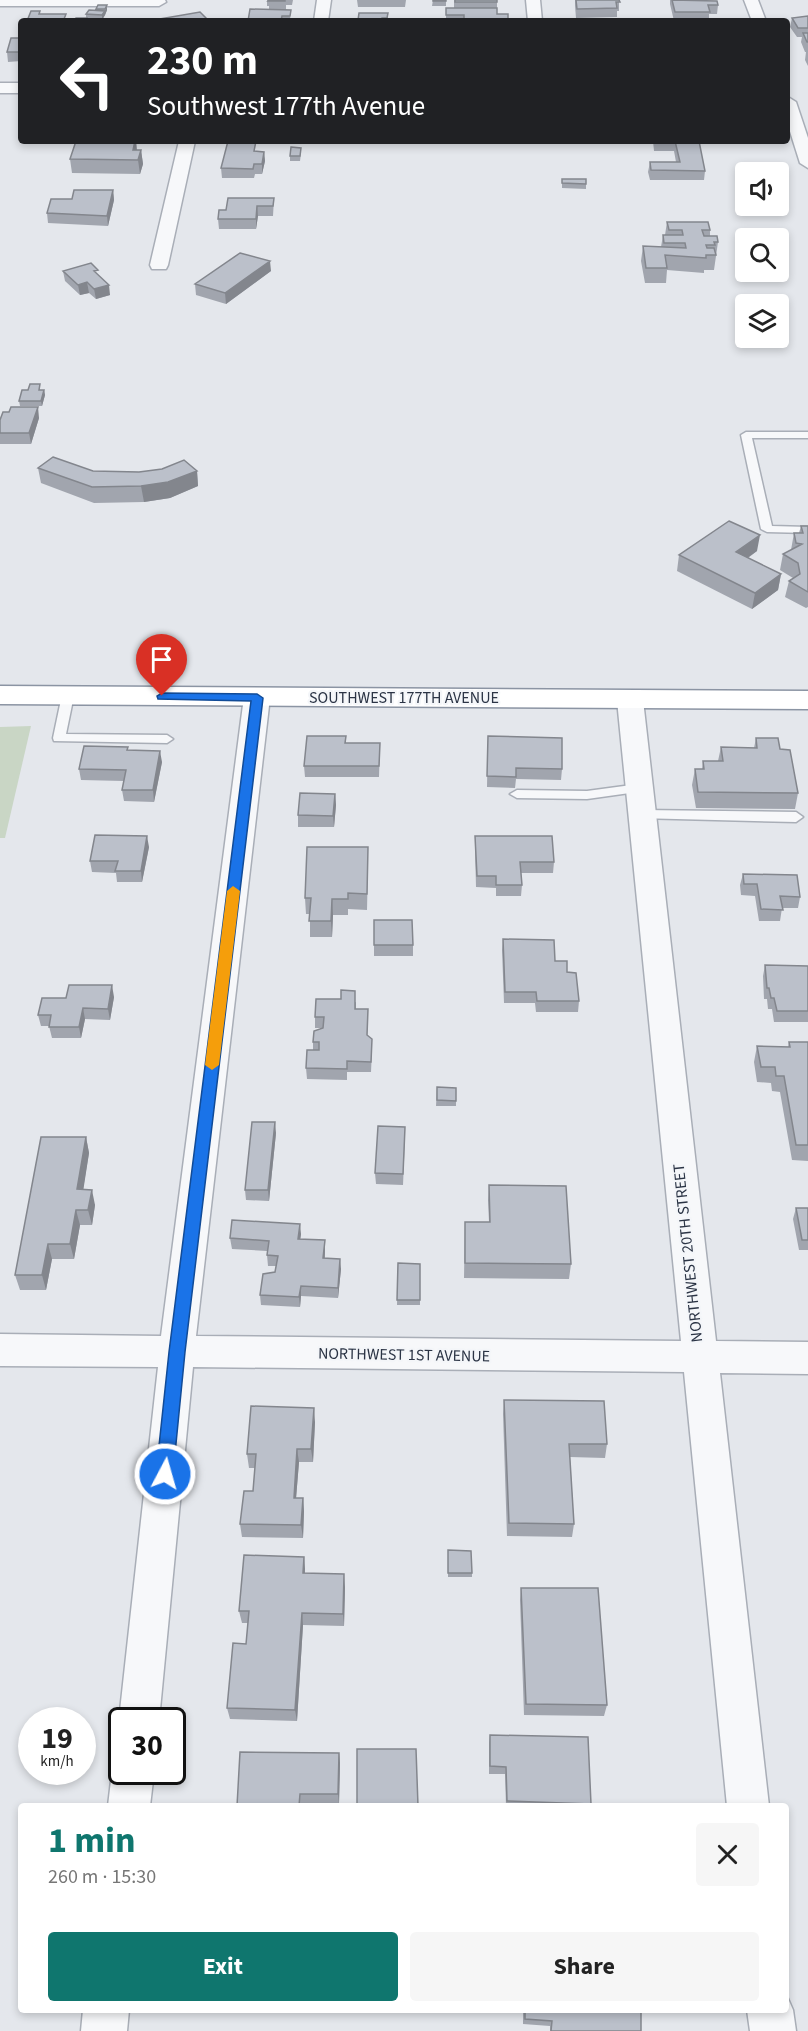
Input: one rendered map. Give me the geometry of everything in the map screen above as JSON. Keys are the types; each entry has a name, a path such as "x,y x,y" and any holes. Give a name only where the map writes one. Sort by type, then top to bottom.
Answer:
{"highway":[{"name":"SOUTHWEST 177TH AVENUE","path":"0,695 808,700"}],"street":[{"path":"321,18 324,0"},
{"path":"533,0 535,18"},
{"path":"752,0 758,18"},
{"path":"0,2 159,2"},
{"path":"0,88 18,88"},
{"path":"790,106 804,138 808,163"},
{"path":"159,265 186,144"},
{"path":"140,1707 177,1352 257,698"},
{"name":"NORTHWEST 20TH STREET","path":"630,700 748,1803"},
{"name":"NORTHWEST 1ST AVENUE","path":"0,1350 808,1359"},
{"path":"129,1803 131,1785"},
{"path":"104,2031 106,2013"},
{"path":"770,2013 773,2031"}],"lane":[{"path":"808,435 746,435 767,530 808,530"},
{"path":"68,695 59,738 167,739"},
{"path":"517,794 587,795 796,817"}],"green space":[{"path":"31,726 5,838 0,838 0,727"}],"building":[{"path":"455,0 497,0 497,2 455,2"},
{"path":"576,0 619,0 620,2 616,2 617,8 577,9"},
{"path":"672,0 717,1 718,5 708,5 710,12 675,12"},
{"path":"98,5 107,5 105,9 96,9"},
{"path":"446,8 497,8 497,14 508,14 508,18 464,18 464,15 446,15"},
{"path":"250,9 291,10 290,16 282,16 282,18 248,18"},
{"path":"89,10 105,11 102,15 86,14"},
{"path":"31,11 40,11 39,14 66,14 64,18 28,18"},
{"path":"200,12 206,18 165,18"},
{"path":"359,13 388,13 387,18 358,18"},
{"path":"808,16 808,28 798,28 792,18"},
{"path":"803,33 808,33 808,42 807,42"},
{"path":"11,38 18,38 18,52 7,52"},
{"path":"75,144 134,144 133,150 141,150 138,160 70,159"},
{"path":"227,144 255,144 254,151 264,152 262,164 254,164 253,169 221,168"},
{"path":"676,144 700,144 705,171 651,170 650,162 680,162"},
{"path":"291,147 301,148 300,156 290,156"},
{"path":"562,179 586,179 586,184 562,183"},
{"path":"74,190 113,190 107,216 47,213 51,199 72,199"},
{"path":"228,198 274,198 273,206 257,206 256,219 218,219 219,210 226,210"},
{"path":"667,222 708,222 710,230 702,230 704,236 717,236 718,242 714,242 715,245 706,245 707,248 714,248 716,255 706,255 706,258 665,255 667,268 646,268 643,246 686,248 685,243 664,243 663,235 683,235 682,230 669,230"},
{"path":"240,253 270,261 225,293 195,284"},
{"path":"91,263 98,270 94,271 109,285 94,289 87,282 78,285 63,271"},
{"path":"30,384 40,384 39,390 44,390 41,401 19,401 22,390 28,390"},
{"path":"11,407 38,407 29,433 0,433 0,420 3,412 9,412"},
{"path":"53,457 93,471 139,472 162,469 184,460 197,471 168,482 141,486 92,487 38,468"},
{"path":"729,521 760,535 736,552 781,574 755,593 679,555"},
{"path":"801,526 808,526 808,592 789,581 800,574 798,563 783,554 802,544 796,543 794,533 803,533"},
{"path":"307,736 346,736 345,743 380,743 379,766 304,766"},
{"path":"488,736 562,738 562,769 516,768 516,777 487,776"},
{"path":"756,738 778,738 780,749 790,750 798,793 698,792 695,769 704,769 703,761 723,761 721,747 757,748"},
{"path":"84,746 128,747 127,750 160,751 153,790 122,790 126,770 79,769"},
{"path":"300,793 335,794 333,816 298,815"},
{"path":"95,835 147,836 141,871 115,871 118,861 90,861"},
{"path":"475,836 552,836 554,862 520,862 522,885 496,885 496,876 477,876"},
{"path":"307,847 368,847 367,894 348,893 348,899 332,899 331,921 309,921 311,898 305,898"},
{"path":"743,874 797,875 800,897 780,896 783,910 761,909 757,884 744,884"},
{"path":"374,920 412,920 413,945 374,945"},
{"path":"503,939 554,940 555,961 567,961 567,972 576,973 579,1001 537,1001 536,992 505,992"},
{"path":"765,965 808,966 808,1011 777,1011 774,998 771,998 769,988 767,988"},
{"path":"69,985 112,985 108,1009 83,1008 79,1027 49,1027 51,1015 38,1015 42,998 66,998"},
{"path":"341,990 355,991 355,1009 368,1009 367,1035 372,1039 371,1062 347,1061 347,1069 306,1068 307,1050 319,1050 319,1042 313,1042 314,1031 323,1028 324,1017 315,1017 316,999 341,999"},
{"path":"789,1042 808,1042 808,1145 796,1145 784,1076 776,1076 775,1067 761,1067 757,1046 790,1047"},
{"path":"437,1087 456,1088 456,1101 437,1100"},
{"path":"252,1122 275,1122 268,1190 245,1190"},
{"path":"378,1126 405,1127 403,1174 375,1173"},
{"path":"41,1137 86,1137 77,1189 92,1190 88,1210 76,1210 70,1244 48,1244 42,1275 15,1275"},
{"path":"489,1185 566,1186 571,1264 465,1263 465,1222 490,1222"},
{"path":"796,1208 808,1208 808,1240 802,1240"},
{"path":"232,1220 300,1224 298,1239 325,1240 323,1258 340,1259 338,1288 301,1286 299,1297 260,1295 263,1274 275,1272 278,1256 267,1255 269,1241 230,1238"},
{"path":"398,1263 420,1264 420,1300 397,1300"},
{"path":"504,1400 604,1401 607,1444 569,1444 574,1524 509,1523"},
{"path":"251,1406 314,1408 311,1449 297,1449 294,1498 303,1498 301,1525 240,1524 244,1491 253,1491 256,1454 247,1454"},
{"path":"448,1550 471,1551 472,1573 448,1573"},
{"path":"244,1555 304,1557 303,1573 344,1574 343,1614 302,1613 295,1710 227,1708 233,1643 246,1644 249,1611 239,1611"},
{"path":"521,1588 598,1588 607,1705 526,1704"},
{"path":"490,1735 588,1737 591,1803 507,1801 506,1767 490,1766"},
{"path":"357,1749 416,1749 418,1803 357,1803"},
{"path":"240,1752 339,1753 338,1794 300,1794 299,1803 237,1803"},
{"path":"525,2013 641,2013 641,2031 551,2031 552,2021 525,2019"}],"slow traffic":[{"path":"212,1065 233,891"}],"route":[{"path":"162,696 257,698 177,1352 165,1474"}]}
